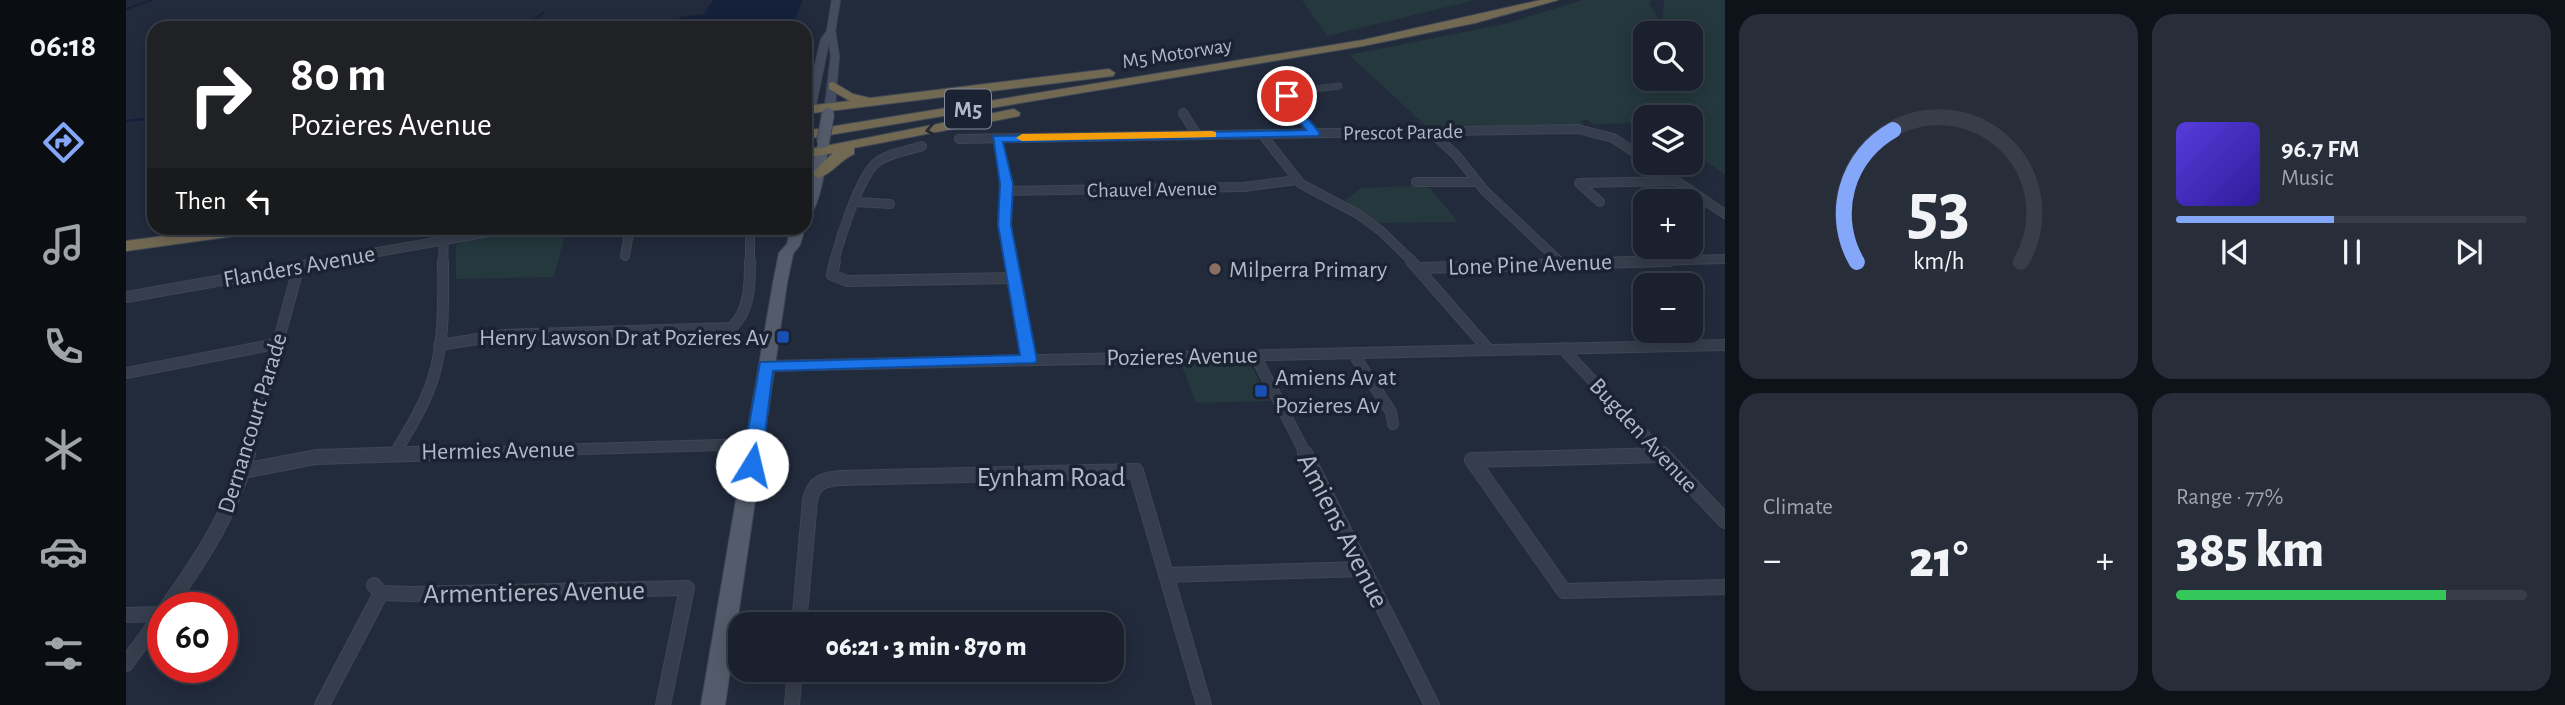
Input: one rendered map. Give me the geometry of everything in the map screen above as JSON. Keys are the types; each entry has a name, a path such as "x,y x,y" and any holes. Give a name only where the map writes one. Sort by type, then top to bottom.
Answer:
{"highway":[{"name":"M5 Motorway","path":"812,109 1315,46 1444,21 1530,0"},
{"name":"M5 Motorway","path":"812,133 1300,55 1432,30 1553,0"},
{"path":"812,109 829,110 883,99 1315,46"},
{"path":"812,151 823,147 884,140 1300,55"},
{"path":"833,86 850,97 883,99"},
{"path":"818,174 837,156 884,140"},
{"path":"126,235 147,231"},
{"path":"126,235 147,232"},
{"path":"126,245 186,235"},
{"path":"126,245 202,235"}],"main road":[{"path":"812,193 818,174 833,86 835,44 831,31 836,0"},
{"path":"812,93 825,39 831,31"},
{"path":"713,705 786,253 783,245 785,235"},
{"path":"786,253 797,235"}],"street":[{"path":"1314,133 1288,102 1287,96 1300,91 1339,86"},
{"path":"1183,112 1197,135"},
{"name":"Prescot Parade","path":"959,139 1569,129 1596,132 1633,151"},
{"path":"1431,132 1457,155 1477,182 1561,263"},
{"path":"1262,134 1297,180 1319,196 1374,225 1420,268 1489,350"},
{"path":"997,138 1007,191 1005,225 1029,360"},
{"path":"922,146 882,159 873,165 856,202 832,275 837,279 1014,278"},
{"path":"1668,175 1725,214"},
{"name":"Chauvel Avenue","path":"1007,191 1244,187 1297,180"},
{"path":"1600,202 1575,181 1677,181"},
{"path":"1416,182 1477,182"},
{"path":"856,202 890,204"},
{"name":"Flanders Avenue","path":"126,297 473,235"},
{"path":"625,257 629,235"},
{"path":"439,345 503,335 732,328 743,318 748,296 750,235"},
{"path":"395,453 422,406 435,373 439,345 444,240"},
{"name":"Lone Pine Avenue","path":"1420,268 1725,259"},
{"name":"Dernancourt Parade","path":"177,592 219,529 243,471 299,266"},
{"path":"126,373 276,344"},
{"name":"Pozieres Avenue","path":"766,366 1725,345"},
{"name":"Bugden Avenue","path":"1562,348 1725,521"},
{"path":"1353,353 1391,412 1393,424"},
{"name":"Amiens Avenue","path":"1255,355 1432,705"},
{"name":"Hermies Avenue","path":"243,471 317,457 755,444"},
{"path":"1663,455 1472,460 1564,591 1725,587"},
{"name":"Eynham Road","path":"800,612 813,485 822,480 1136,471 1204,705"},
{"path":"1166,575 1363,569"},
{"name":"Armentieres Avenue","path":"322,705 378,589 687,588 663,705"},
{"path":"126,615 147,614"},
{"path":"126,664 147,636"},
{"path":"792,705 794,682"}],"green space":[{"path":"1302,0 1476,0 1327,36"},
{"path":"1583,0 1651,0 1649,3 1660,21 1633,21 1633,91 1703,91 1703,21 1662,21 1664,0 1725,0 1725,174 1703,160 1703,105 1633,105 1633,123 1593,124 1587,120 1580,121 1584,124 1426,126 1349,55 1508,23"},
{"path":"1361,188 1430,188 1458,222 1378,223 1343,203"},
{"path":"506,235 565,235 554,277 456,279 456,246 463,242"},
{"path":"1245,363 1253,369 1269,401 1196,403 1181,364"}],"water":[{"path":"713,0 803,0 794,21 677,21 680,17 704,14"}],"waterway":[{"path":"126,9 152,0"},
{"path":"533,21 544,12"},
{"path":"126,121 147,119"}],"slow traffic":[{"path":"1022,138 1212,135"}],"place":[{"name":"Milperra Primary","path":"1215,269"},
{"name":"Henry Lawson Dr at Pozieres Av","path":"783,337"},
{"name":"Amiens Av at Pozieres Av","path":"1261,391"}],"route":[{"path":"752,465 766,366 1029,360 1005,225 1006,184 997,138 1314,133 1288,102 1287,96"}]}
